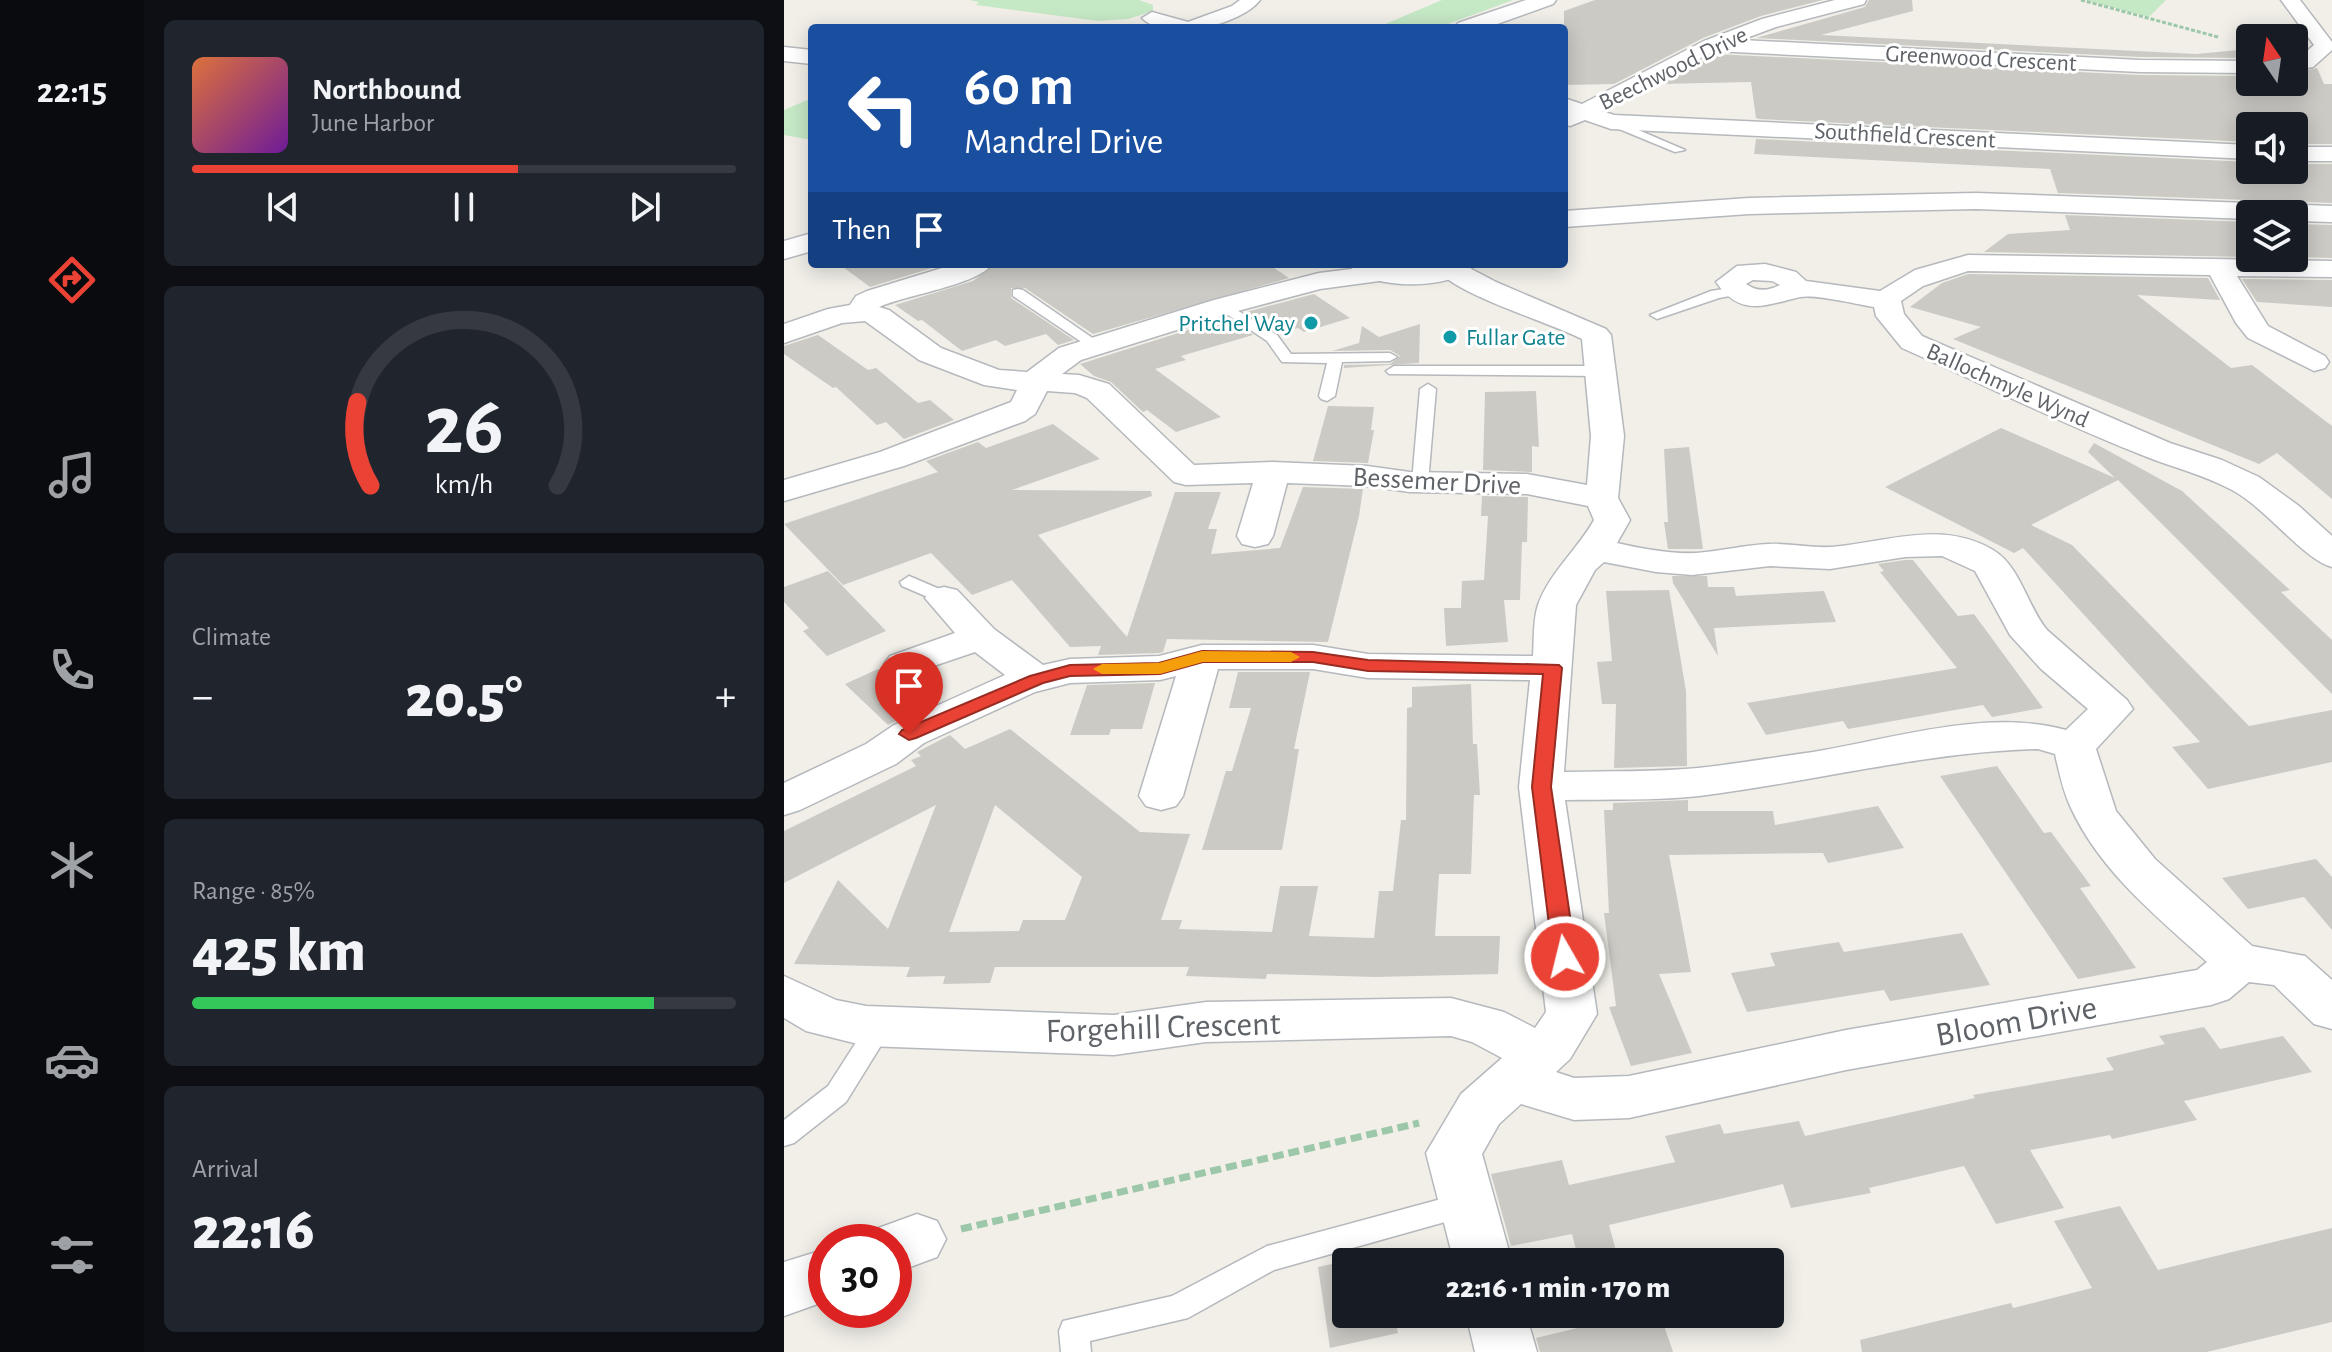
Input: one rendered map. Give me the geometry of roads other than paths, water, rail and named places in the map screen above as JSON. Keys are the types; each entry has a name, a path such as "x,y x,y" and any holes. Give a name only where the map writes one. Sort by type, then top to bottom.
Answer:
{"street":[{"path":"1200,24 1239,10 1251,0"},
{"path":"1477,24 1546,0"},
{"name":"Beechwood Drive","path":"1570,112 1711,45 1769,23 1857,0"},
{"path":"2290,0 2325,46 2308,58"},
{"path":"1152,18 1174,24"},
{"name":"Greenwood Crescent","path":"1711,45 2140,66 2236,67"},
{"path":"784,54 808,57"},
{"path":"2308,66 2332,70"},
{"name":"Southfield Crescent","path":"1570,112 1611,122 2236,151"},
{"path":"2308,154 2332,154"},
{"path":"1568,219 1749,206 1961,201 2332,214"},
{"path":"784,250 808,243"},
{"path":"1736,291 1764,298 1784,295 1795,288 1887,300 1892,293 1934,270 1968,263 2332,269"},
{"path":"2218,265 2258,332 2326,369"},
{"path":"861,313 866,302 877,297 969,268"},
{"path":"1319,281 1338,268"},
{"path":"784,491 892,459 1014,414 1024,407 1040,375 1070,354 1224,306 1374,268 1418,275 1448,268"},
{"path":"1459,268 1498,296 1567,319 1596,335 1599,371 1607,400 1609,469 1601,498 1612,520 1596,549 1580,565 1557,605 1541,787 1572,1014 1552,1045 1511,1082 1454,1153 1479,1248"},
{"name":"Ballochmyle Wynd","path":"1887,300 1890,316 1912,342 2158,450 2210,467 2247,484 2287,513 2332,556"},
{"path":"784,334 838,315 861,313 879,316 930,354 995,379 1036,382"},
{"name":"Bessemer Drive","path":"1036,382 1079,384 1098,391 1186,475 1273,472 1420,482 1527,484 1601,498"},
{"path":"1255,536 1273,472"},
{"path":"1596,549 1657,563 1693,564 1773,555 1830,558 1926,543 1965,550 1992,566 2021,624 2052,660 2112,709 2074,746"},
{"path":"944,598 980,637 1036,679"},
{"path":"904,664 980,637"},
{"path":"784,800 881,754 909,734 1036,679 1070,671 1160,668 1202,657 1313,657 1368,666 1553,668"},
{"path":"1161,796 1202,657"},
{"path":"1541,787 1696,782 1815,765 1929,743 1994,737 2039,736 2074,746"},
{"path":"2074,746 2094,812 2125,854 2178,908 2239,962 2288,969 2332,1010"},
{"name":"Bloom Drive","path":"1511,1082 1574,1099 1629,1097 1846,1050 2211,986 2239,962"},
{"name":"Forgehill Crescent","path":"784,995 824,1017 880,1026 1114,1035 1206,1022 1451,1017 1486,1026 1511,1082"},
{"path":"784,1289 808,1281"},
{"path":"1500,1328 1506,1352"}],"lane":[{"path":"1611,122 1679,150"},
{"path":"1657,315 1716,294 1736,291"},
{"path":"1018,293 1097,346"},
{"path":"1224,306 1272,338 1287,359 1336,358 1392,364 1599,371"},
{"path":"1327,396 1336,358"},
{"path":"1420,482 1428,389"},
{"path":"909,582 944,598"},
{"path":"784,1135 837,1094 880,1026"},
{"path":"1076,1352 1074,1331 1177,1308 1267,1259 1467,1204"}],"place":[{"name":"Pritchel Way","path":"1311,323"},
{"name":"Fullar Gate","path":"1450,337"}]}
